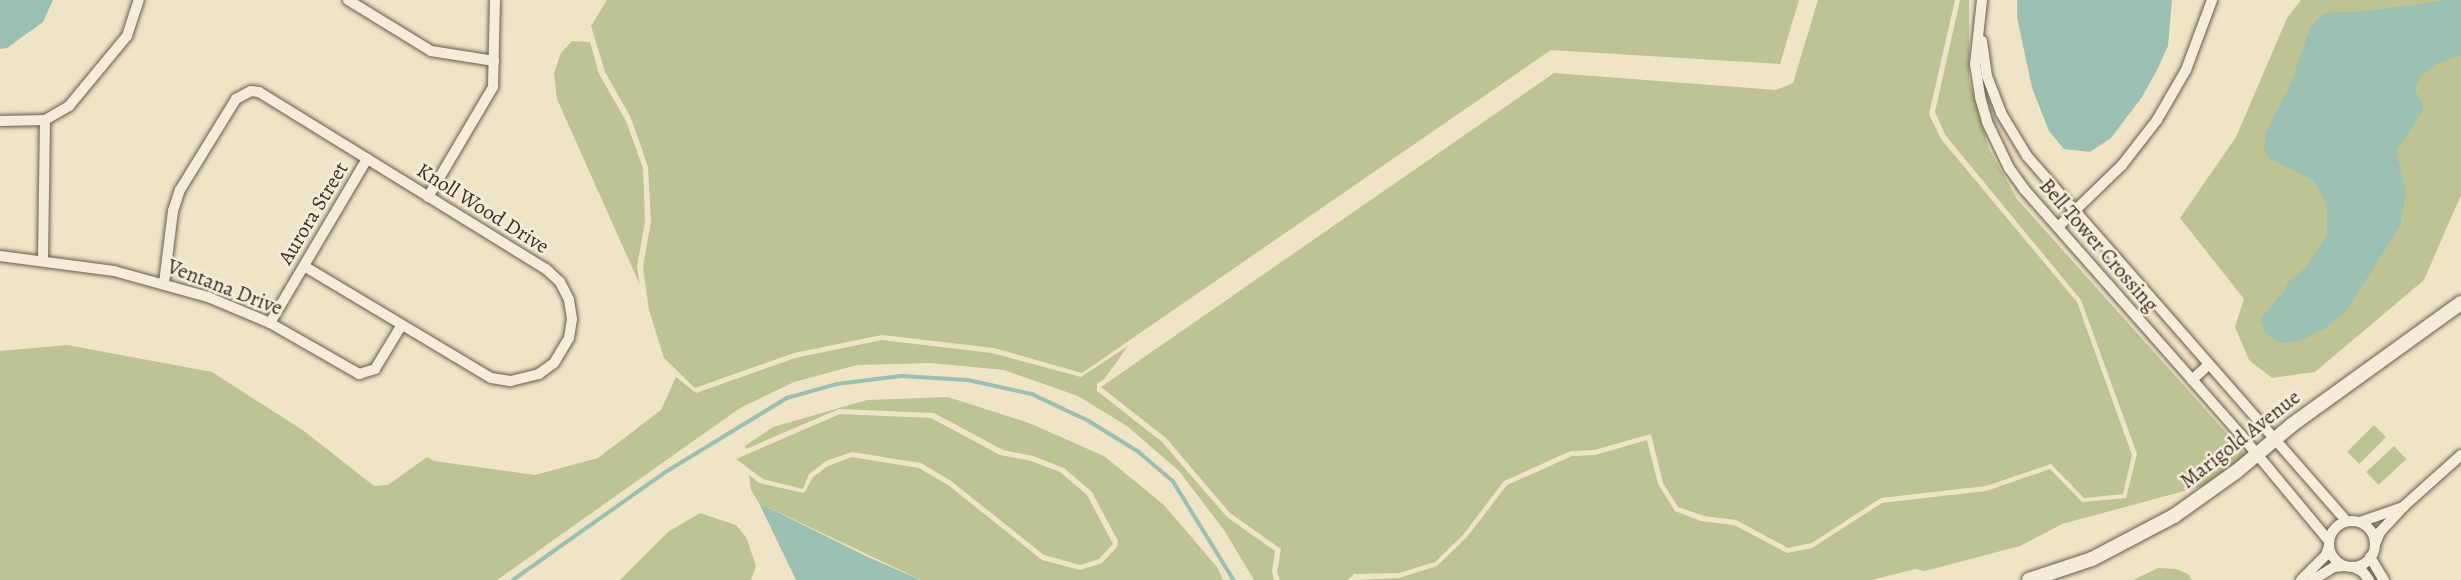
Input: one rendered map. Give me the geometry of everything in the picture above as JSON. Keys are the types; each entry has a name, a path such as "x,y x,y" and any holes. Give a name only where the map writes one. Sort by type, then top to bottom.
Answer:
{"main road":[{"name":"Marigold Avenue","path":"2029,580 2092,559 2150,530 2207,494 2275,439 2461,303"}],"street":[{"path":"0,121 45,120 69,106 118,49 131,28 139,0"},
{"path":"428,197 492,92 496,73 495,0"},
{"name":"Bell Tower Crossing","path":"1982,0 1975,64 1987,122 2009,167 2058,228 2258,455 2329,543"},
{"path":"2058,228 2122,165 2167,103 2186,70 2212,0"},
{"path":"351,1 431,51 494,61"},
{"name":"Bell Tower Crossing","path":"1980,30 1987,76 2001,113 2027,156 2347,521"},
{"name":"Knoll Wood Drive","path":"164,283 175,202 240,94 259,92 553,275 569,300 571,328 566,347 547,369 530,378 510,381 482,374 304,266"},
{"path":"43,260 45,120"},
{"name":"Aurora Street","path":"270,323 367,159"},
{"name":"Ventana Drive","path":"0,256 114,271 164,283 270,323 359,374 375,369 401,326"},
{"path":"2192,380 2209,365"},
{"path":"2313,580 2334,567 2363,564 2372,553 2379,532 2461,455"},
{"path":"2301,580 2326,555 2334,528 2347,521 2360,522 2403,507"},
{"path":"2360,522 2372,532 2372,553 2384,580"},
{"path":"2329,543 2333,557 2362,571 2369,580"}],"green space":[{"path":"607,0 1799,0 1780,64 1551,50 1082,373 994,348 882,335 794,353 695,388 664,358 649,310 643,267 651,221 648,167 631,118 605,72 591,26"},
{"path":"1818,0 1955,0 1929,114 1941,139 2077,302 2132,455 2123,494 2084,498 2051,464 1986,486 1881,498 1812,543 1788,548 1736,520 1704,516 1678,507 1663,483 1651,434 1594,450 1571,451 1504,481 1463,535 1435,562 1399,573 1354,574 1348,580 1280,580 1277,572 1281,549 1230,513 1166,438 1101,387 1554,73 1776,90 1793,83"},
{"path":"1960,0 1969,0 1969,80 1989,149 2017,199 2246,455 2203,486 2062,524 2020,546 1925,571 1915,569 1872,580 1354,580 1399,578 1437,566 1467,537 1507,485 1572,456 1595,455 1647,440 1658,484 1675,511 1701,521 1734,525 1787,553 1812,548 1882,503 1986,491 2050,469 2082,502 2126,498 2137,454 2081,300 1946,136 1935,112"},
{"path":"2301,0 2461,0 2461,195 2424,280 2315,372 2272,378 2249,360 2235,327 2244,299 2180,218 2236,137 2287,18"},
{"path":"572,41 590,42 599,74 626,121 643,168 645,221 637,267 640,285 557,99 554,73 561,53"},
{"path":"882,340 992,353 1081,377 1128,346 1105,378 1097,384 1097,391 1162,442 1227,517 1275,551 1272,571 1274,580 1254,580 1224,530 1179,471 1127,426 1078,396 1004,370 931,363 857,365 794,382 740,408 497,580 0,580 0,351 67,345 212,372 304,431 374,486 388,485 427,457 434,461 535,475 598,458 661,410 676,377 696,393 795,358"},
{"path":"948,397 1029,423 1104,456 1164,505 1217,567 1223,580 921,580 759,503 751,490 749,475 759,483 804,493 813,477 828,466 852,457 919,468 948,485 1042,560 1080,570 1102,563 1117,547 1118,541 1092,492 1064,468 1033,456 1003,450 934,413 839,409 746,449 745,446 773,427 867,400"},
{"path":"840,414 931,418 1000,455 1031,461 1060,472 1087,495 1113,544 1099,559 1080,565 1044,555 951,481 921,463 852,452 826,461 809,474 803,489 763,479 736,459"},
{"path":"2374,425 2386,437 2359,464 2347,452"},
{"path":"2394,446 2406,459 2378,485 2366,472"},
{"path":"700,513 736,525 746,537 756,566 751,580 620,580 668,532"},
{"path":"2158,568 2176,569 2188,574 2192,580 2133,580"}],"shaded area":[{"path":"0,0 53,0 43,22 7,48 0,49"},
{"path":"2017,0 2172,0 2168,46 2156,72 2142,97 2111,138 2090,152 2064,149 2049,131 2032,88 2017,17"},
{"path":"2461,0 2461,55 2437,64 2420,77 2415,91 2423,104 2423,110 2396,151 2406,193 2400,226 2346,311 2324,329 2301,340 2286,343 2275,340 2264,331 2260,319 2283,293 2290,280 2304,269 2327,236 2327,204 2313,180 2269,158 2264,149 2266,132 2290,86 2311,26 2324,13 2369,11"},
{"path":"759,503 868,557 921,580 796,580"}],"waterway":[{"path":"513,580 664,473 787,398 837,384 901,376 968,380 1032,394 1089,421 1139,452 1173,481 1234,580"}]}
